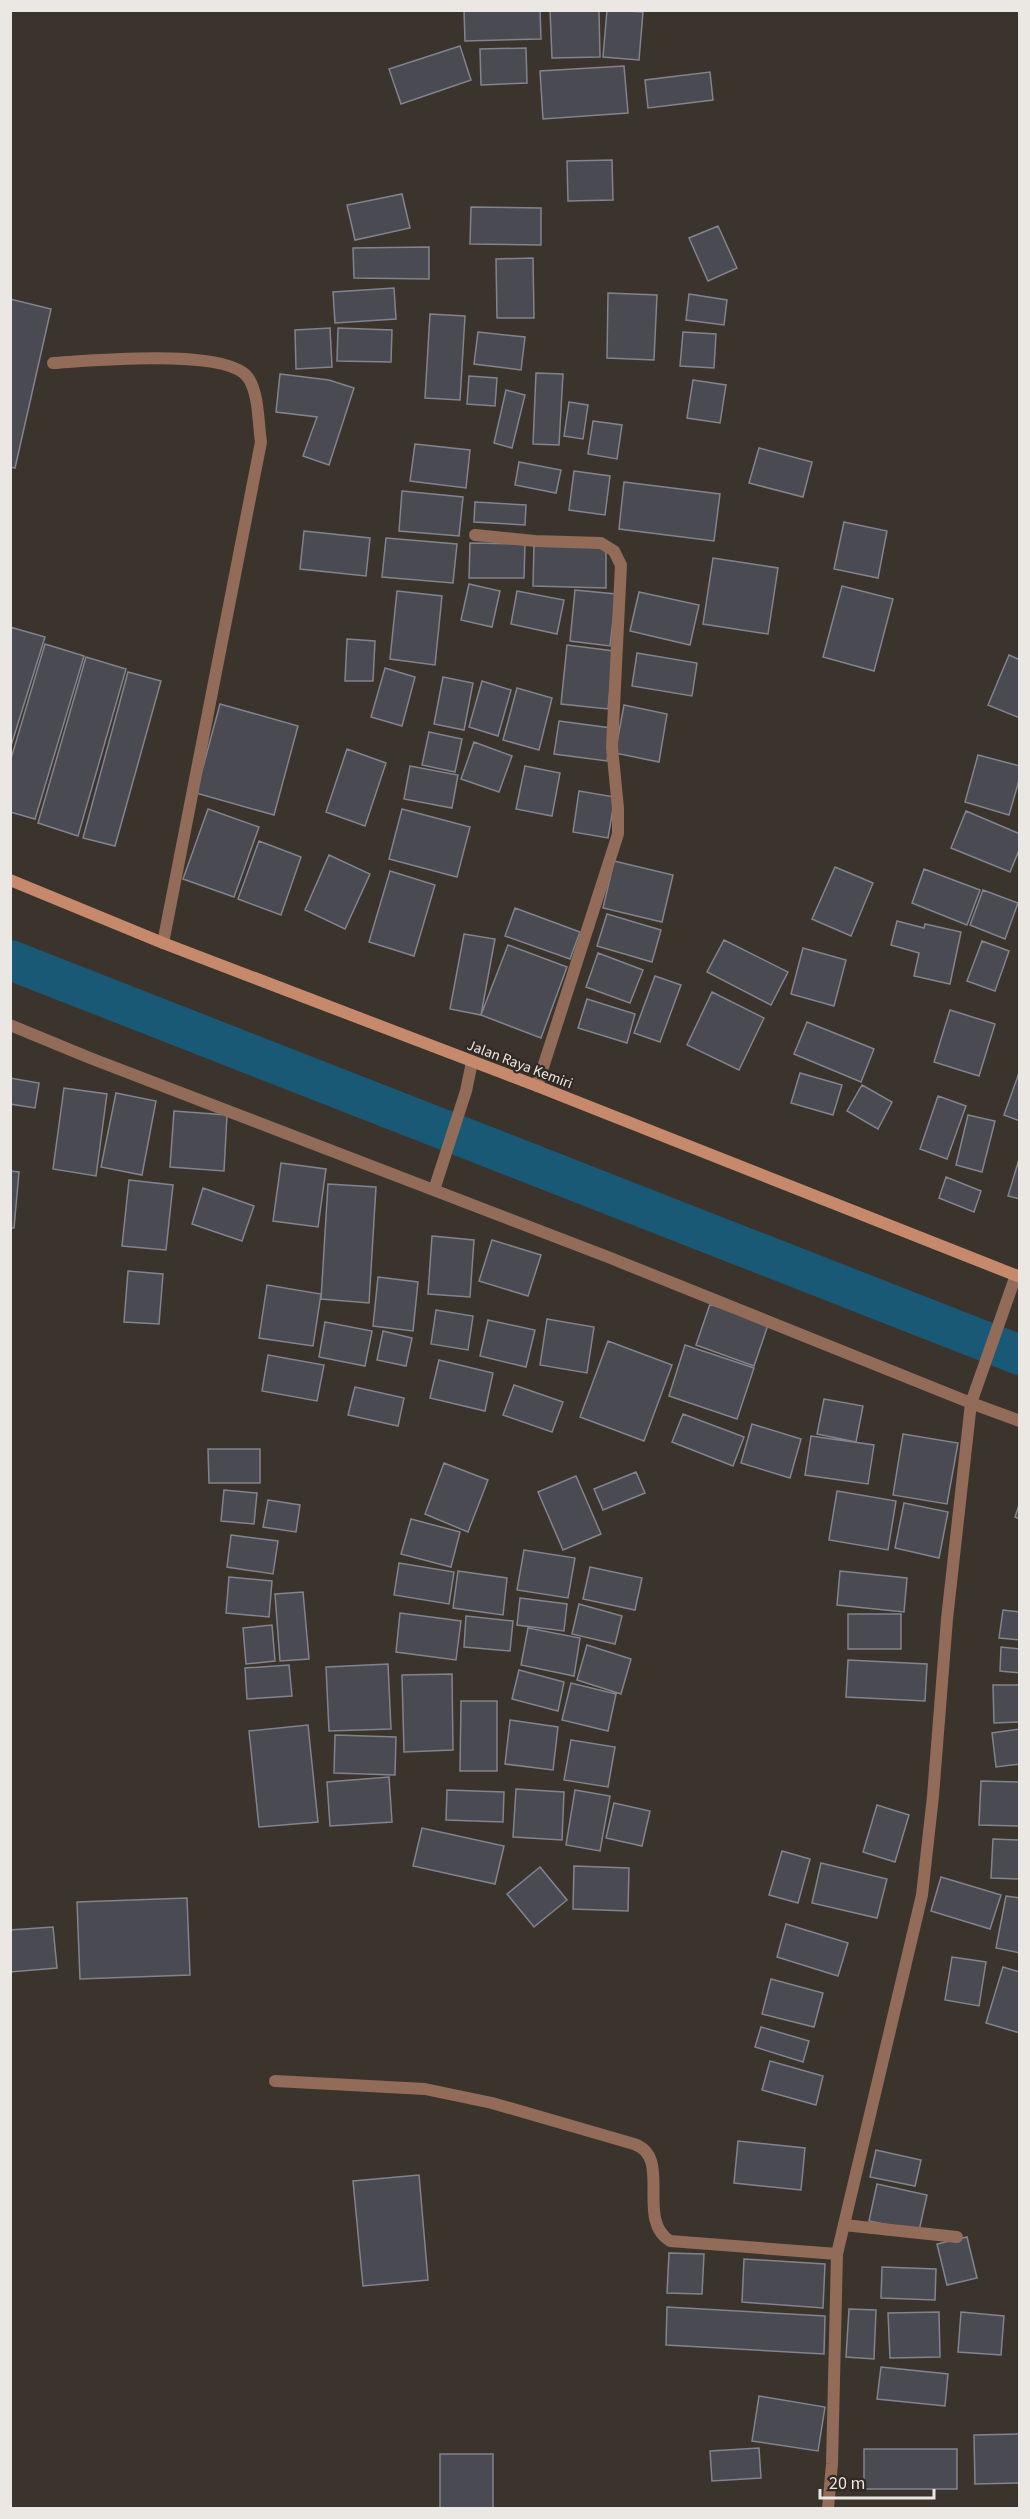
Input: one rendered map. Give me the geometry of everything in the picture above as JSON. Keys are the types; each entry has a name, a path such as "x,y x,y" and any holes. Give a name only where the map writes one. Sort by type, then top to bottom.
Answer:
{"main road":[{"name":"Jalan Raya Kemiri","path":"10,880 163,943 537,1086 1018,1276"}],"street":[{"path":"53,363 181,357 235,367 249,377 255,393 261,442 163,943"},
{"path":"475,535 535,541 601,543 614,551 621,565 612,747 618,834 537,1086"},
{"path":"10,1025 101,1062 436,1185 608,1257 1020,1421"},
{"path":"436,1185 466,1091 472,1062"},
{"path":"828,2508 832,2464 837,2254 922,1894 933,1796 947,1619 971,1403 1018,1276"},
{"path":"275,2081 436,2091 492,2103 634,2144 645,2149 651,2158 655,2216 660,2232 670,2241 837,2254"},
{"path":"844,2225 957,2237"}],"building":[{"path":"464,10 540,10 541,39 465,41"},
{"path":"550,10 599,10 600,57 552,58"},
{"path":"607,10 643,12 639,60 603,57"},
{"path":"460,46 471,80 401,104 389,69"},
{"path":"526,48 527,83 481,85 480,49"},
{"path":"624,66 628,113 543,119 540,71"},
{"path":"710,72 713,100 648,108 645,80"},
{"path":"612,160 613,200 568,201 567,161"},
{"path":"402,194 410,228 355,240 347,205"},
{"path":"471,207 541,208 541,245 470,244"},
{"path":"718,226 737,268 708,281 689,238"},
{"path":"429,247 429,279 354,278 353,248"},
{"path":"533,258 534,318 497,318 496,259"},
{"path":"394,288 396,319 335,323 333,292"},
{"path":"608,293 657,295 654,360 607,358"},
{"path":"689,294 727,300 724,325 686,320"},
{"path":"10,299 51,309 15,468 10,467"},
{"path":"430,314 465,316 460,400 425,398"},
{"path":"330,328 332,367 296,369 295,330"},
{"path":"338,328 392,330 391,362 337,361"},
{"path":"478,332 525,337 521,370 474,364"},
{"path":"683,332 716,334 714,368 680,366"},
{"path":"536,373 563,374 559,445 533,444"},
{"path":"280,374 329,380 354,388 329,465 303,456 317,417 276,412"},
{"path":"469,376 497,378 495,406 467,404"},
{"path":"693,380 726,385 720,423 687,418"},
{"path":"506,390 525,395 512,448 494,443"},
{"path":"569,402 588,405 583,439 564,436"},
{"path":"593,421 622,425 617,459 588,454"},
{"path":"415,444 470,450 466,488 410,481"},
{"path":"759,448 812,462 803,497 749,483"},
{"path":"519,462 561,470 556,493 515,485"},
{"path":"574,471 610,476 605,515 569,510"},
{"path":"624,482 720,494 714,541 619,529"},
{"path":"402,491 463,497 459,536 399,531"},
{"path":"475,502 526,505 525,525 474,522"},
{"path":"844,522 887,531 878,578 834,569"},
{"path":"304,531 370,538 366,576 300,569"},
{"path":"386,538 457,544 453,583 382,577"},
{"path":"470,543 525,544 524,578 469,578"},
{"path":"534,544 606,546 606,588 533,586"},
{"path":"713,558 778,568 768,634 703,624"},
{"path":"469,584 500,591 492,627 461,620"},
{"path":"842,586 893,599 874,671 823,657"},
{"path":"575,590 616,594 610,646 570,641"},
{"path":"397,591 442,596 435,665 390,659"},
{"path":"517,591 564,600 557,634 511,624"},
{"path":"639,592 699,605 690,645 630,631"},
{"path":"10,627 45,637 10,749"},
{"path":"347,639 375,641 373,681 345,681"},
{"path":"45,644 84,656 35,819 10,812 10,762"},
{"path":"567,645 614,651 608,709 561,704"},
{"path":"637,653 697,663 692,696 632,686"},
{"path":"1009,655 1020,660 1020,718 988,705"},
{"path":"86,657 126,669 78,836 38,823"},
{"path":"385,668 415,677 402,726 371,717"},
{"path":"128,672 161,681 115,846 83,838"},
{"path":"443,677 473,683 464,730 434,724"},
{"path":"482,681 511,690 498,736 469,727"},
{"path":"517,688 552,698 539,750 503,740"},
{"path":"220,704 298,726 274,815 196,793"},
{"path":"624,705 667,714 659,762 615,753"},
{"path":"559,721 611,728 607,761 554,754"},
{"path":"429,732 462,739 455,772 422,765"},
{"path":"474,742 512,756 499,792 461,779"},
{"path":"347,749 386,763 365,826 326,812"},
{"path":"978,755 1020,766 1020,777 1009,815 965,802"},
{"path":"410,766 458,775 452,808 404,799"},
{"path":"525,766 560,773 552,816 516,809"},
{"path":"579,791 615,797 608,838 573,832"},
{"path":"208,809 259,827 234,897 183,879"},
{"path":"402,809 470,827 457,877 389,859"},
{"path":"966,811 1020,834 1020,848 1010,872 951,848"},
{"path":"259,841 301,857 281,915 238,899"},
{"path":"329,855 370,874 345,929 305,910"},
{"path":"614,861 673,875 662,922 603,908"},
{"path":"835,867 873,883 851,936 812,919"},
{"path":"924,869 980,890 967,925 912,903"},
{"path":"390,871 435,885 414,956 369,942"},
{"path":"983,890 1018,903 1005,939 970,925"},
{"path":"515,908 580,932 570,959 505,936"},
{"path":"607,914 661,930 652,962 597,946"},
{"path":"897,921 924,928 925,924 961,932 950,984 914,976 919,953 891,945"},
{"path":"464,934 495,939 481,1015 450,1009"},
{"path":"724,940 788,972 771,1005 707,972"},
{"path":"982,941 1009,951 995,991 967,981"},
{"path":"508,945 567,967 541,1038 481,1015"},
{"path":"803,948 846,960 834,1006 791,994"},
{"path":"598,953 643,970 630,1003 586,987"},
{"path":"655,976 681,985 660,1042 634,1033"},
{"path":"712,992 764,1018 739,1070 687,1045"},
{"path":"587,999 635,1014 627,1043 578,1028"},
{"path":"950,1010 995,1024 979,1076 934,1062"},
{"path":"807,1022 874,1049 861,1082 794,1054"},
{"path":"1020,1070 1020,1121 1004,1115"},
{"path":"800,1073 842,1085 833,1115 791,1103"},
{"path":"10,1078 39,1083 35,1108 10,1104"},
{"path":"862,1085 892,1102 878,1129 847,1111"},
{"path":"64,1088 107,1094 96,1176 53,1169"},
{"path":"116,1093 156,1101 142,1175 101,1167"},
{"path":"938,1096 966,1106 947,1159 920,1149"},
{"path":"174,1111 227,1115 224,1171 170,1167"},
{"path":"968,1115 995,1121 982,1172 956,1165"},
{"path":"1020,1156 1020,1199 1008,1196"},
{"path":"281,1163 326,1169 318,1227 273,1221"},
{"path":"10,1171 19,1172 14,1228 10,1228"},
{"path":"946,1177 981,1191 974,1212 939,1198"},
{"path":"129,1180 173,1185 166,1250 122,1246"},
{"path":"328,1184 376,1187 369,1303 321,1299"},
{"path":"203,1188 254,1206 242,1241 192,1224"},
{"path":"432,1236 474,1240 470,1297 428,1294"},
{"path":"492,1240 541,1255 528,1296 479,1281"},
{"path":"128,1271 163,1274 159,1324 124,1322"},
{"path":"378,1277 418,1282 413,1331 373,1326"},
{"path":"267,1285 321,1294 313,1346 259,1338"},
{"path":"710,1304 768,1325 754,1366 696,1345"},
{"path":"436,1310 473,1316 468,1350 431,1344"},
{"path":"547,1319 594,1327 587,1373 540,1365"},
{"path":"488,1320 535,1330 526,1367 480,1356"},
{"path":"325,1322 372,1331 365,1366 319,1357"},
{"path":"383,1331 412,1338 406,1366 377,1360"},
{"path":"608,1341 672,1365 644,1441 580,1417"},
{"path":"685,1345 754,1368 737,1419 669,1396"},
{"path":"268,1355 324,1365 317,1401 262,1391"},
{"path":"439,1360 493,1373 485,1411 430,1398"},
{"path":"514,1385 563,1402 552,1432 503,1415"},
{"path":"355,1387 404,1398 398,1426 348,1415"},
{"path":"824,1399 863,1406 856,1442 817,1434"},
{"path":"683,1414 744,1437 733,1466 672,1442"},
{"path":"752,1424 801,1439 790,1478 741,1463"},
{"path":"903,1434 958,1443 947,1504 893,1495"},
{"path":"811,1436 874,1445 868,1484 805,1475"},
{"path":"208,1449 260,1449 260,1483 209,1483"},
{"path":"444,1463 488,1480 468,1532 425,1514"},
{"path":"636,1472 645,1493 603,1510 594,1489"},
{"path":"576,1476 601,1534 563,1550 538,1492"},
{"path":"224,1490 257,1493 254,1524 221,1521"},
{"path":"837,1491 896,1501 888,1550 829,1540"},
{"path":"268,1500 300,1505 296,1532 263,1527"},
{"path":"1020,1502 1020,1519 1015,1517"},
{"path":"904,1503 948,1512 939,1558 895,1548"},
{"path":"411,1519 460,1532 451,1567 401,1554"},
{"path":"231,1535 278,1541 273,1574 227,1567"},
{"path":"524,1550 575,1558 568,1598 517,1590"},
{"path":"399,1563 454,1572 449,1604 394,1595"},
{"path":"590,1567 642,1578 635,1610 583,1599"},
{"path":"458,1571 507,1578 503,1615 453,1608"},
{"path":"840,1571 907,1578 904,1612 837,1605"},
{"path":"229,1577 272,1581 269,1617 226,1613"},
{"path":"303,1592 309,1659 280,1661 275,1594"},
{"path":"520,1598 567,1604 564,1631 517,1625"},
{"path":"579,1604 622,1616 615,1644 572,1634"},
{"path":"1003,1610 1020,1612 1020,1640 999,1638"},
{"path":"400,1613 461,1621 456,1660 396,1652"},
{"path":"848,1614 901,1614 901,1649 848,1649"},
{"path":"466,1616 513,1621 510,1651 464,1647"},
{"path":"272,1625 275,1661 246,1664 243,1628"},
{"path":"528,1628 580,1638 574,1676 521,1665"},
{"path":"587,1645 631,1659 621,1694 577,1680"},
{"path":"1001,1647 1020,1649 1020,1673 1000,1671"},
{"path":"848,1660 927,1664 925,1701 846,1697"},
{"path":"388,1664 391,1729 329,1731 326,1667"},
{"path":"289,1665 292,1696 247,1699 245,1668"},
{"path":"519,1670 564,1682 558,1711 512,1699"},
{"path":"452,1674 453,1750 404,1752 402,1675"},
{"path":"571,1683 616,1694 608,1731 562,1720"},
{"path":"993,1685 1020,1685 1020,1722 994,1723"},
{"path":"461,1701 497,1701 497,1771 460,1771"},
{"path":"510,1720 558,1727 553,1770 505,1764"},
{"path":"308,1725 318,1822 259,1827 249,1731"},
{"path":"1020,1729 1020,1764 996,1767 992,1733"},
{"path":"335,1735 396,1737 395,1775 334,1773"},
{"path":"571,1740 615,1747 608,1787 564,1780"},
{"path":"389,1777 392,1822 330,1826 327,1782"},
{"path":"981,1781 1020,1782 1020,1826 979,1825"},
{"path":"516,1789 564,1792 562,1840 513,1837"},
{"path":"447,1790 504,1792 503,1822 446,1820"},
{"path":"575,1790 610,1796 600,1851 566,1845"},
{"path":"614,1803 650,1811 642,1846 606,1838"},
{"path":"877,1805 909,1815 895,1862 863,1852"},
{"path":"422,1828 504,1846 495,1884 413,1866"},
{"path":"993,1839 1020,1840 1020,1879 991,1878"},
{"path":"782,1851 810,1859 798,1903 769,1895"},
{"path":"821,1863 887,1879 877,1918 812,1903"},
{"path":"574,1866 629,1868 628,1911 573,1909"},
{"path":"540,1867 567,1900 534,1927 507,1894"},
{"path":"941,1877 1001,1895 990,1929 931,1911"},
{"path":"1006,1896 1020,1898 1020,1953 996,1948"},
{"path":"187,1898 190,1975 80,1979 77,1902"},
{"path":"786,1924 848,1943 838,1976 777,1957"},
{"path":"53,1927 57,1968 10,1972 10,1930"},
{"path":"952,1957 986,1962 979,2006 945,2000"},
{"path":"1003,1967 1020,1972 1020,2033 986,2023"},
{"path":"771,1979 823,1993 814,2027 762,2014"},
{"path":"761,2027 809,2041 803,2062 755,2047"},
{"path":"770,2061 823,2076 816,2105 762,2090"},
{"path":"738,2141 805,2148 801,2190 734,2183"},
{"path":"876,2150 921,2160 915,2186 870,2177"},
{"path":"419,2175 428,2280 363,2286 353,2181"},
{"path":"877,2184 927,2195 919,2231 869,2221"},
{"path":"967,2237 977,2278 947,2285 937,2244"},
{"path":"669,2253 704,2254 702,2294 667,2293"},
{"path":"744,2259 825,2264 823,2308 742,2302"},
{"path":"882,2267 936,2269 935,2300 881,2298"},
{"path":"667,2307 825,2316 824,2354 666,2345"},
{"path":"849,2309 876,2310 874,2359 846,2357"},
{"path":"939,2312 940,2357 890,2358 888,2313"},
{"path":"961,2312 1004,2316 1001,2355 958,2352"},
{"path":"881,2367 948,2374 945,2406 877,2399"},
{"path":"759,2396 825,2407 818,2451 752,2441"},
{"path":"1020,2434 1020,2483 975,2484 974,2435"},
{"path":"759,2448 761,2478 712,2481 710,2451"},
{"path":"864,2449 957,2449 957,2489 864,2489"},
{"path":"440,2454 493,2454 493,2508 440,2508"}],"waterway":[{"path":"10,960 1020,1355"}]}
